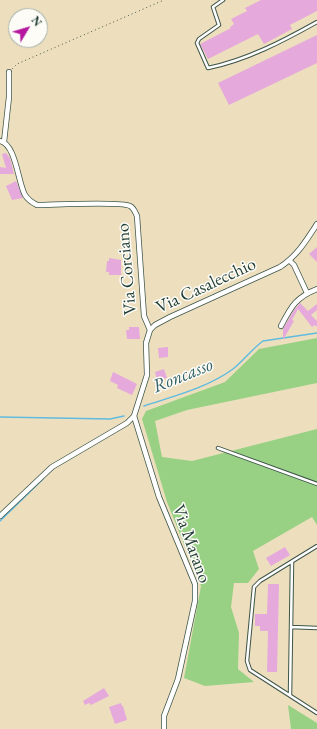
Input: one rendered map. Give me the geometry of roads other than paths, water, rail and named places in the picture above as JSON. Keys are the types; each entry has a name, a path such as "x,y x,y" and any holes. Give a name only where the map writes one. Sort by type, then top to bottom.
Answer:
{"street":[{"name":"Via Corciano","path":"9,72 9,98 2,141 7,145 16,166 25,195 37,205 107,204 129,205 134,209 137,216 144,316 150,330"},
{"name":"Via Casalecchio","path":"134,416 147,375 146,343 150,330 155,325 170,316 280,267 290,261 301,249 317,224"},
{"path":"290,261 294,265 307,293"},
{"path":"281,326 292,306 307,293 317,289"},
{"path":"0,516 52,467 127,423 134,416"},
{"name":"Via Marano","path":"134,416 160,497 195,584 195,601 179,672 164,716 164,729"}],"lane":[{"path":"223,0 213,7 219,25 199,38 197,43 208,68 261,51 317,22"},
{"path":"218,448 317,484"},
{"path":"317,546 260,581 254,587 247,660 250,670 317,713"},
{"path":"290,696 292,562"},
{"path":"291,627 317,628"}],"waterway":[{"name":"Roncasso","path":"144,406 190,391 223,376 233,369 263,341 317,333"},
{"name":"Roncasso","path":"0,417 110,419 124,416"},
{"name":"Roncasso","path":"0,521 43,479"}]}
